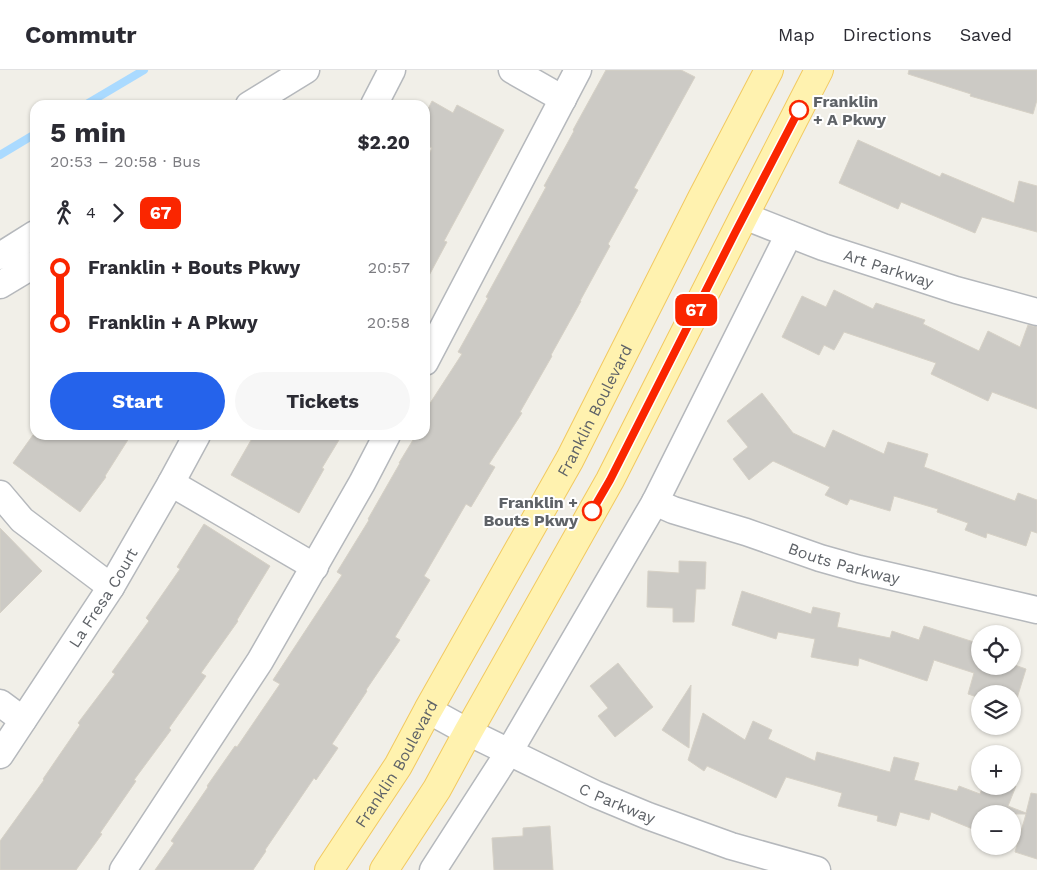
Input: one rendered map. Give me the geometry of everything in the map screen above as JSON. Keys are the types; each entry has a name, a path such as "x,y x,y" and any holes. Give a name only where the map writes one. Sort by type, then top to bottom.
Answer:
{"main road":[{"name":"Franklin Boulevard","path":"329,870 398,766 570,458 769,70"},
{"path":"384,870 437,790 610,480 819,70"}],"street":[{"path":"257,100 306,70"},
{"path":"377,100 392,70"},
{"path":"512,70 563,98"},
{"path":"430,352 578,70"},
{"name":"Art Parkway","path":"744,216 823,247 956,290 1037,312"},
{"path":"433,870 508,752 655,502 789,234"},
{"path":"0,256 30,237"},
{"path":"0,285 30,267"},
{"name":"La Fresa Court","path":"0,755 110,587 194,440"},
{"path":"124,870 260,662 384,440"},
{"path":"171,483 315,566"},
{"path":"0,494 22,520 110,587"},
{"name":"Bouts Parkway","path":"655,502 673,510 858,569 1037,610"},
{"path":"0,703 23,720"},
{"name":"C Parkway","path":"428,710 468,732 595,794 648,816 731,846 817,870"}],"building":[{"path":"606,70 681,70 695,77 634,188 638,190 608,244 610,246 552,356 520,412 522,413 489,464 495,467 471,507 466,504 424,576 430,580 395,637 400,640 332,744 338,748 316,780 314,778 253,870 155,870 174,843 171,841 207,786 235,746 237,747 280,684 273,680 342,575 337,572 369,520 413,440 430,440 430,403 462,354 458,352 546,187 544,186"},
{"path":"909,70 1037,70 1037,100 1033,114 970,96 971,94 908,74"},
{"path":"432,101 453,113 457,105 504,130 444,241 447,242 430,274 430,152 432,148 430,147 430,105"},
{"path":"858,140 940,177 942,173 1014,203 1019,181 1037,186 1037,232 982,217 975,233 901,202 898,209 839,183"},
{"path":"834,290 873,309 876,303 925,320 923,324 979,351 988,331 1020,347 1028,325 1037,327 1037,409 992,392 988,401 931,374 936,363 844,332 834,350 824,345 819,355 782,337 802,296 826,307"},
{"path":"762,393 793,433 825,448 833,430 884,454 888,442 928,454 924,467 1015,501 1018,493 1037,500 1037,533 1031,531 1026,546 987,533 986,538 965,530 968,523 937,512 938,509 894,496 890,511 850,499 847,505 825,495 830,487 773,461 749,480 733,459 748,447 727,421"},
{"path":"30,439 128,440 106,477 80,512 13,463"},
{"path":"251,440 339,440 299,513 231,475"},
{"path":"204,524 270,566 238,621 201,673 206,676 169,728 171,730 134,780 136,781 100,833 102,834 76,870 0,870 0,841 44,780 80,725 78,723 115,674 112,672 149,621 146,618 180,569 177,567"},
{"path":"0,528 42,571 0,613"},
{"path":"679,561 706,562 705,589 696,589 694,622 673,622 673,608 647,607 648,571 679,573"},
{"path":"742,591 811,614 813,607 840,613 837,627 890,638 892,631 919,640 924,626 971,641 971,672 934,660 927,681 859,658 858,666 811,657 815,639 778,632 776,639 732,625"},
{"path":"618,663 653,707 615,737 598,716 608,708 590,686"},
{"path":"1021,667 1026,669 1021,685 971,685 971,695 968,694 973,675 1021,675"},
{"path":"691,685 689,748 662,730"},
{"path":"703,713 745,740 753,721 772,730 768,739 815,761 817,752 890,772 894,757 919,763 914,780 957,791 959,786 971,791 971,795 1012,795 1008,805 971,805 971,828 931,812 929,820 900,812 896,826 877,821 878,816 838,806 842,793 786,777 776,798 707,766 704,771 688,760"},
{"path":"1031,793 1037,794 1037,859 1021,854 1021,831 1026,814 1021,814 1021,811 1026,813"},
{"path":"550,826 553,870 494,870 492,838 523,836 523,828"}],"waterway":[{"path":"93,100 144,70"},
{"path":"0,155 30,137"}],"bus line":[{"name":"67","path":"592,511 610,480 799,110"}],"place":[{"name":"Franklin + A Pkwy","path":"799,110"},
{"name":"Franklin + Bouts Pkwy","path":"592,511"}]}
